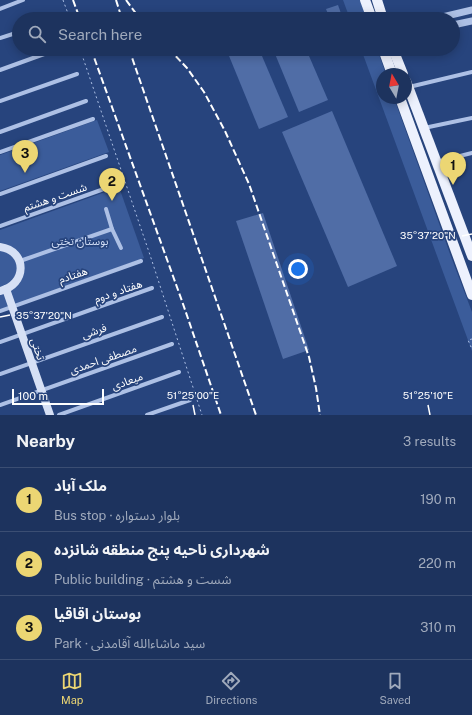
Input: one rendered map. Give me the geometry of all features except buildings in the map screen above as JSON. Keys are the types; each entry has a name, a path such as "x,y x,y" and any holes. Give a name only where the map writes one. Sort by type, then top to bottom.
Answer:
{"main road":[{"path":"364,0 369,12"},
{"path":"377,0 381,12"},
{"path":"386,56 390,68"},
{"path":"397,56 401,68"},
{"path":"412,97 472,256"},
{"path":"402,104 472,295"},
{"path":"0,247 12,250 17,255 21,268 17,281 12,286 3,290"},
{"name":"تختی","path":"3,290 12,306 50,415"}],"street":[{"path":"0,9 23,0"},
{"path":"460,13 472,10"},
{"path":"460,23 472,21"},
{"path":"0,38 12,34"},
{"path":"0,70 39,56"},
{"path":"412,83 472,72"},
{"path":"0,101 77,74"},
{"path":"0,132 86,101"},
{"path":"424,128 472,118"},
{"path":"0,152 93,119"},
{"path":"436,162 472,154"},
{"path":"0,194 106,156"},
{"name":"شست و هشتم","path":"0,226 115,185"},
{"path":"106,209 112,229 121,248"},
{"path":"20,261 112,229"},
{"name":"هفتادم","path":"0,311 141,261"},
{"name":"هفتاد و دوم","path":"0,342 152,288"},
{"name":"فرشی","path":"0,374 162,317"},
{"name":"مصطفی احمدی","path":"0,405 172,344"},
{"name":"میعادی","path":"60,415 179,372"},
{"path":"147,415 190,400"}],"path":[{"path":"63,0 67,12"},
{"path":"82,56 151,258 202,415"},
{"path":"472,339 468,340 472,347"}],"green space":[{"path":"343,0 360,0 364,12 347,12"},
{"path":"364,56 380,56 384,68 376,68 376,90"},
{"path":"381,104 396,104 472,312 472,351"},
{"path":"97,120 109,152 0,191 0,155"},
{"name":"بوستان تختی","path":"119,187 144,258 0,310 0,230"}],"railway":[{"path":"73,0 77,12"},
{"path":"116,0 120,12"},
{"path":"126,0 135,12"},
{"path":"94,56 182,301 221,415"},
{"path":"131,56 256,415"},
{"path":"176,56 187,68 204,92 225,131 249,184 309,357 320,415"}],"place":[{"name":"بوستان اقاقیا","path":"25,173"},
{"name":"ملک آباد","path":"453,185"},
{"name":"شهرداری ناحیه پنج منطقه شانزده","path":"112,201"}]}
